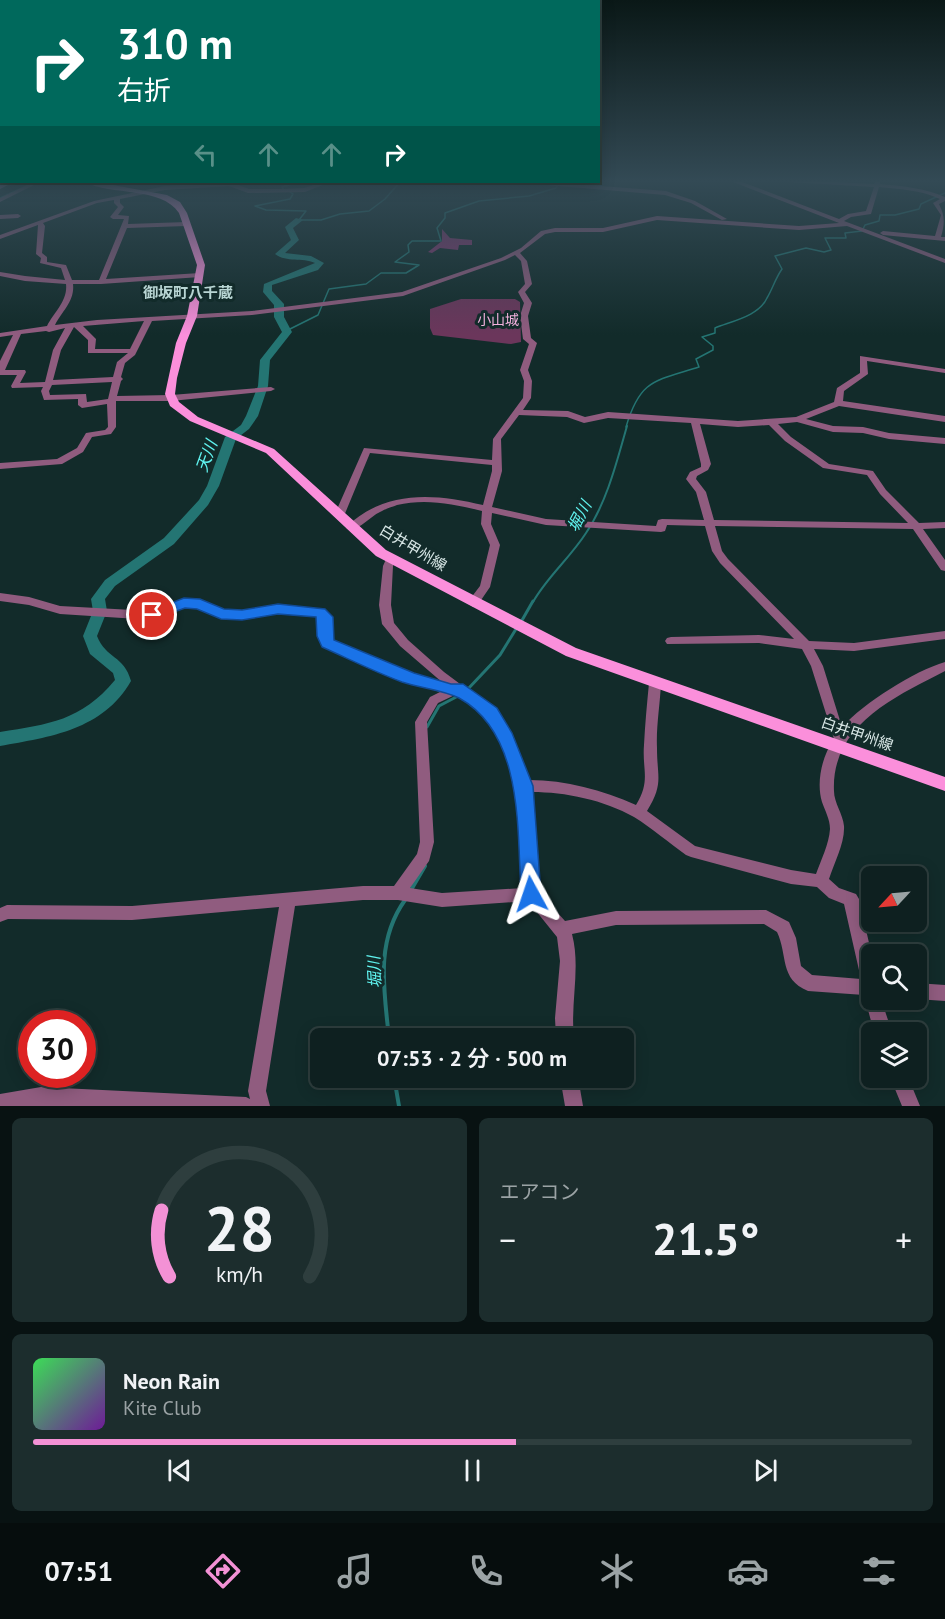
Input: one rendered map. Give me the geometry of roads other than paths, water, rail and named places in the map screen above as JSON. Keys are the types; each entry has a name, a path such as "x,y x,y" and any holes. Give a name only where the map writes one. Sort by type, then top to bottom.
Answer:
{"main road":[{"path":"171,398 179,352 192,316 200,275 200,259 189,232"},
{"name":"白井甲州線","path":"171,398 184,414 243,438 280,459 351,527 391,560 518,627 571,652 655,683 837,741 945,784"}],"street":[{"path":"0,237 17,232"},
{"path":"41,232 39,254 44,257 43,263 64,266 70,298 49,330"},
{"path":"101,282 123,232"},
{"path":"0,335 149,319 271,311 418,290 516,252 545,232"},
{"path":"868,232 945,261"},
{"path":"873,232 941,238"},
{"path":"474,603 485,587 495,544 486,524 487,507 497,463 497,439 527,398 528,381 524,370 533,343 527,339 524,316 528,303 521,292 529,284 524,261 516,252"},
{"path":"0,274 101,282 200,275"},
{"path":"0,466 49,464 80,450 89,435 108,432 112,427 112,400 119,379 121,362 132,351 149,319"},
{"path":"74,326 92,339 92,351 132,351"},
{"path":"74,326 56,352 53,376 45,391 47,398 83,396 82,405 112,400 171,398 271,389"},
{"path":"18,333 15,345 2,363 0,373 22,372 15,386 119,379"},
{"path":"838,403 840,390 864,374 863,358 945,371"},
{"path":"517,412 568,414 584,420 608,415 695,422 771,422 797,420 838,403 945,419"},
{"path":"797,420 833,429 863,430 889,436 945,441"},
{"path":"695,422 704,446 706,464 705,468 693,474 691,479 701,492 717,551 806,645 817,666 837,741"},
{"path":"771,422 788,439 826,466 870,473 883,492 915,525 945,568"},
{"path":"339,516 367,450 497,463"},
{"path":"351,527 376,510 410,501 450,500 530,519 661,529 662,522 890,527 945,525"},
{"path":"391,560 388,566 385,605 388,624 404,643 496,720 518,766 524,786 531,894 562,929 568,961 564,1028"},
{"path":"0,597 71,610 111,613 152,615 184,603 200,604 221,614 242,615 278,609 320,613 326,617 324,636 328,644 409,678 459,691"},
{"path":"670,641 759,639 806,645 854,647 945,635"},
{"path":"821,881 837,828 827,792 828,763 837,741 864,714 892,693 945,666"},
{"path":"639,813 648,798 653,780 650,739 655,683"},
{"path":"406,895 424,856 427,842 421,722 435,700 459,691"},
{"path":"524,786 551,786 587,794 639,813 691,852 791,877 821,881 834,893 851,899 861,946"},
{"path":"4,914 132,913 363,893 406,895 442,900 531,894"},
{"path":"261,1106 257,1091 288,900"},
{"path":"562,929 616,918 766,917 783,927 794,970 808,983 861,991"},
{"path":"927,992 945,993"},
{"path":"572,1088 574,1106"},
{"path":"903,1088 910,1106"},
{"path":"0,1103 41,1096 246,1106"}],"waterway":[{"name":"天川","path":"0,739 69,725 97,709 123,681 120,670 95,650 90,636 100,611 98,599 110,583 169,541 204,502 213,486 231,437 245,427 252,416 263,386 265,360 287,332 279,317 279,304 267,292 268,284 315,268 320,263 311,258 279,254 295,240 291,232"},
{"path":"286,331 318,315 329,289 366,284 381,273 406,273 419,265 395,262 409,252 408,245 412,241 441,241 438,232"},
{"name":"堀川","path":"626,427 637,399 651,384 699,367 696,359 713,350 713,346 702,337 715,333 715,328 752,314 763,304 782,269 775,256 806,248 824,252 831,250 825,238 846,238 845,233 857,232"},
{"name":"堀川","path":"533,602 580,542 600,508 611,481 627,426"},
{"name":"堀川","path":"521,622 533,601"},
{"name":"堀川","path":"467,690 500,655 516,629"},
{"name":"堀川","path":"427,727 439,706 460,695"},
{"name":"堀川","path":"411,890 425,866"},
{"name":"堀川","path":"388,1028 384,984 385,949 395,916 405,900"},
{"name":"堀川","path":"396,1088 399,1106"}],"district":[{"name":"御坂町八千蔵","path":"188,293"}],"park label":[{"name":"小山城","path":"498,320"}]}
